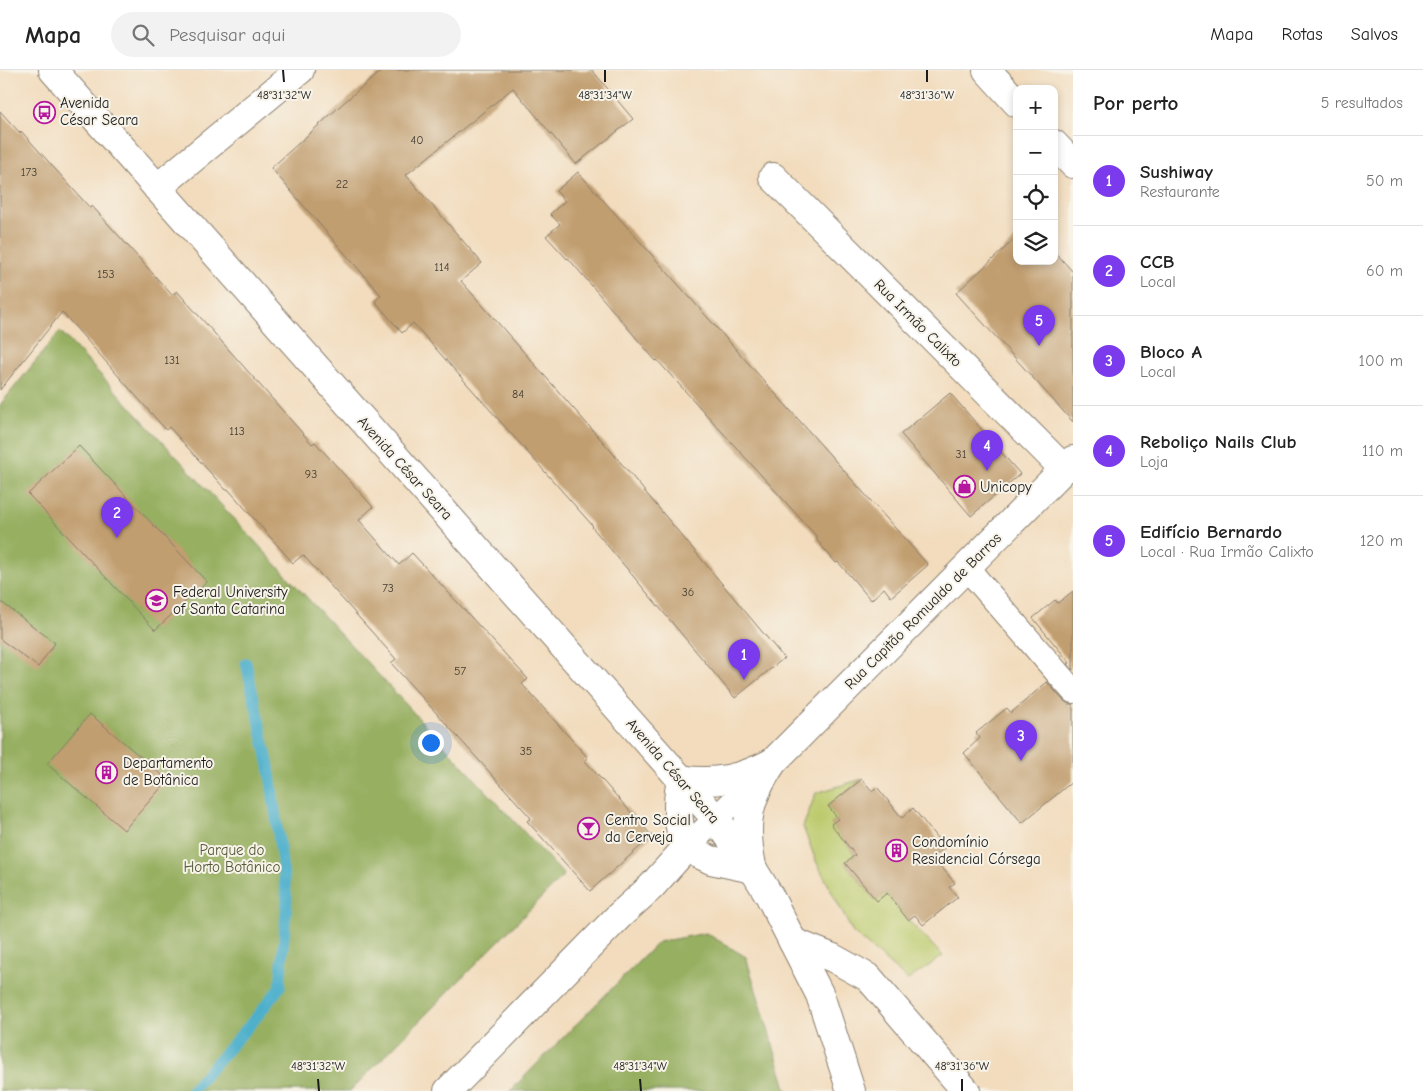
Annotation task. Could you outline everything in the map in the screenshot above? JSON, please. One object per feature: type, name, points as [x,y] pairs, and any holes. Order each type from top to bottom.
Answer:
[{"type":"main road","name":"Avenida César Seara","points":[[53,70],[716,819],[753,869]]},
{"type":"main road","points":[[157,188],[300,70]]},
{"type":"main road","points":[[987,70],[1013,99]]},
{"type":"main road","points":[[1058,148],[1073,164]]},
{"type":"main road","name":"Rua Irmão Calixto","points":[[772,177],[1069,464]]},
{"type":"main road","name":"Rua Capitão Romualdo de Barros","points":[[753,869],[747,844],[748,822],[753,800],[761,780],[773,762],[1069,464]]},
{"type":"main road","name":"Rua Capitão Romualdo de Barros","points":[[681,780],[695,782],[722,781],[749,774],[773,762]]},
{"type":"main road","points":[[681,780],[677,808],[678,822],[686,848],[711,860],[753,869],[769,895],[820,995],[850,1091]]},
{"type":"main road","points":[[448,1091],[619,916],[651,886],[686,848]]},
{"type":"main road","points":[[793,942],[833,958],[869,978],[966,1091]]},
{"type":"lane","points":[[966,567],[1073,691]]},
{"type":"lane","points":[[686,848],[773,762]]},
{"type":"green space","name":"Parque do Horto Botânico","points":[[60,331],[564,875],[350,1091],[0,1091],[0,405]]},
{"type":"green space","points":[[862,779],[828,806],[838,819],[831,824],[855,855],[845,863],[876,901],[887,893],[908,920],[943,956],[908,980],[853,933],[816,861],[803,827],[816,793]]},
{"type":"green space","points":[[706,933],[746,957],[787,1091],[510,1091],[658,942]]},
{"type":"building","points":[[383,70],[592,70],[633,119],[576,164],[513,88],[406,175],[482,263],[461,281],[611,451],[784,658],[735,698],[593,526],[413,323],[402,333],[375,301],[381,295],[271,168]]},
{"type":"building","points":[[0,111],[20,133],[21,131],[90,208],[92,206],[172,295],[177,291],[312,444],[315,442],[373,507],[359,520],[399,565],[412,553],[528,679],[522,684],[588,758],[585,761],[652,836],[590,891],[527,821],[531,818],[391,663],[396,659],[303,555],[293,563],[228,489],[226,490],[169,427],[166,430],[62,312],[0,390]]},
{"type":"building","points":[[578,172],[928,565],[891,597],[884,588],[871,600],[838,562],[836,563],[816,539],[818,538],[656,361],[568,258],[546,236],[560,224],[550,214],[565,201],[556,191]]},
{"type":"building","points":[[1013,241],[1013,265],[1058,265],[1058,255],[1073,272],[1073,422],[956,293]]},
{"type":"building","points":[[950,393],[1020,474],[971,516],[901,434]]},
{"type":"building","points":[[79,446],[207,582],[155,630],[28,494]]},
{"type":"building","points":[[1073,591],[1073,670],[1068,664],[1070,663],[1033,618],[1055,600],[1058,603]]},
{"type":"building","points":[[0,601],[55,643],[38,667],[0,639]]},
{"type":"building","points":[[1047,682],[1063,700],[1068,704],[1073,704],[1073,781],[1022,823],[964,753],[980,738],[976,733],[1007,708],[1011,713]]},
{"type":"building","name":"Departamento de Botânica","points":[[90,714],[168,780],[124,830],[47,764]]},
{"type":"building","name":"Condomínio Residencial Córsega","points":[[862,779],[872,791],[877,787],[902,818],[913,808],[945,848],[933,857],[955,883],[949,887],[958,897],[923,925],[915,915],[908,920],[887,893],[877,901],[845,863],[855,855],[831,824],[838,819],[828,806]]},
{"type":"waterway","points":[[191,1091],[255,1019],[280,987],[287,900],[269,766],[246,663]]},
{"type":"place","name":"Avenida César Seara","points":[[44,112]]},
{"type":"place","name":"Edifício Bernardo","points":[[1039,346]]},
{"type":"place","name":"Reboliço Nails Club","points":[[987,471]]},
{"type":"place","name":"Unicopy","points":[[964,487]]},
{"type":"place","name":"CCB","points":[[117,538]]},
{"type":"place","name":"Federal University of Santa Catarina","points":[[157,601]]},
{"type":"place","name":"Sushiway","points":[[744,680]]},
{"type":"place","name":"Bloco A","points":[[1021,761]]},
{"type":"place","name":"Departamento de Botânica","points":[[107,772]]},
{"type":"place","name":"Centro Social da Cerveja","points":[[589,829]]},
{"type":"place","name":"Condomínio Residencial Córsega","points":[[896,851]]}]
